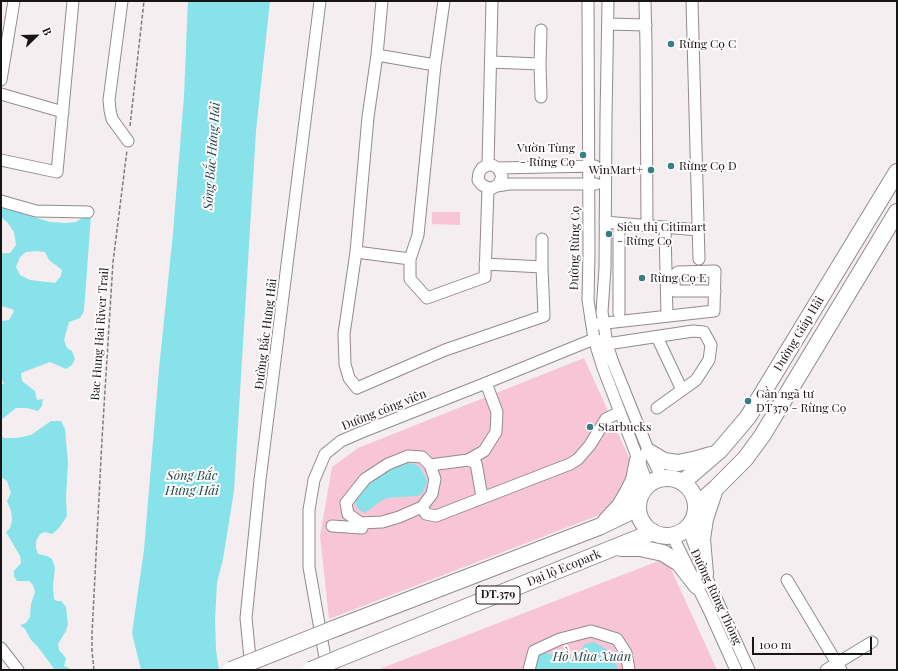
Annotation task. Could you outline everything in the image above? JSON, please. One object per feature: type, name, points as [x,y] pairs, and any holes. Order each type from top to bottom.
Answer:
[{"type":"highway","name":"Đường Giáp Hải","points":[[683,482],[715,454],[748,418],[897,172]]},
{"type":"highway","name":"Đường Giáp Hải","points":[[697,505],[745,459],[762,436],[897,212]]},
{"type":"highway","points":[[601,526],[620,506],[634,480],[643,456],[678,463],[696,460],[715,454]]},
{"type":"highway","points":[[668,477],[675,478],[683,482],[690,488],[695,496],[697,505],[696,514],[692,523],[685,531],[665,536],[653,532],[647,528],[641,520],[638,508],[639,499],[643,490],[655,481],[668,477]]},
{"type":"highway","points":[[701,580],[702,539],[705,519],[716,488]]},
{"type":"highway","name":"Đại lộ Ecopark","points":[[231,670],[601,526],[638,508]]},
{"type":"highway","name":"Đại lộ Ecopark","points":[[311,670],[653,532]]},
{"type":"highway","points":[[615,548],[640,548],[663,553],[701,580]]},
{"type":"street","points":[[1,80],[6,22],[14,1]]},
{"type":"street","points":[[1,160],[57,172],[73,1]]},
{"type":"street","points":[[122,1],[109,100],[112,119],[128,141]]},
{"type":"street","name":"Đường Bắc Hưng Hải","points":[[252,670],[246,618],[258,503],[320,1]]},
{"type":"street","points":[[382,1],[377,55],[368,117],[356,252],[344,334],[345,364],[349,378],[357,388],[445,350],[544,316],[542,239]]},
{"type":"street","points":[[444,1],[435,65],[418,235],[410,259],[410,279],[427,298],[485,278],[492,187],[501,179],[501,173],[493,167]]},
{"type":"street","points":[[492,1],[491,62],[493,167]]},
{"type":"street","name":"Đường Rừng Cọ","points":[[588,1],[588,300],[594,339],[603,368],[620,412],[655,481]]},
{"type":"street","name":"Đường Rừng Cọ","points":[[608,1],[605,268],[602,312],[607,344],[612,360],[643,456],[655,481]]},
{"type":"street","points":[[645,1],[647,225]]},
{"type":"street","points":[[692,1],[699,259]]},
{"type":"street","points":[[608,24],[646,25]]},
{"type":"street","points":[[541,30],[541,97]]},
{"type":"street","points":[[377,55],[435,65]]},
{"type":"street","points":[[491,62],[540,64]]},
{"type":"street","points":[[1,94],[63,112]]},
{"type":"street","points":[[605,167],[493,167],[482,168],[478,176],[482,186],[492,187],[509,184],[605,184]]},
{"type":"street","points":[[1,201],[36,211],[88,212]]},
{"type":"street","points":[[605,222],[698,230]]},
{"type":"street","points":[[619,224],[619,313]]},
{"type":"street","points":[[665,227],[667,316]]},
{"type":"street","points":[[356,252],[410,259]]},
{"type":"street","points":[[485,264],[542,267]]},
{"type":"street","points":[[592,325],[714,311],[715,291]]},
{"type":"street","points":[[594,339],[607,344],[693,331],[704,332],[711,345],[709,360],[696,380],[657,408]]},
{"type":"street","points":[[657,337],[682,390]]},
{"type":"street","name":"Đường công viên","points":[[327,670],[309,568],[309,510],[314,480],[325,454],[341,442],[362,432],[594,339]]},
{"type":"street","points":[[430,465],[468,460],[484,451],[496,432],[497,412],[486,383]]},
{"type":"street","points":[[422,507],[426,514],[436,516],[570,464],[578,459],[590,446],[606,419],[620,412]]},
{"type":"street","points":[[408,456],[422,457],[430,465],[435,479],[434,487],[432,494],[422,507],[399,517],[382,522],[361,523],[348,514],[346,503],[365,479],[388,464],[408,456]]},
{"type":"street","points":[[468,460],[476,463],[482,498]]},
{"type":"street","points":[[332,526],[362,528],[361,523]]},
{"type":"street","name":"Đường Rừng Thông","points":[[688,528],[701,580],[736,670]]},
{"type":"street","name":"Đường Rừng Thông","points":[[672,535],[701,580],[749,670]]},
{"type":"street","points":[[787,580],[839,667]]},
{"type":"street","points":[[529,670],[534,651],[560,639],[591,631],[617,640],[626,653],[629,670]]},
{"type":"street","points":[[826,670],[839,667],[872,642]]},
{"type":"street","points":[[2,651],[18,670]]},
{"type":"path","name":"Bac Hung Hai River Trail","points":[[94,670],[92,634],[112,270],[144,1]]},
{"type":"shaded area","points":[[432,212],[460,212],[460,225],[432,224]]},
{"type":"shaded area","points":[[584,358],[632,464],[628,484],[607,512],[329,619],[320,536],[332,467],[358,448]]},
{"type":"shaded area","points":[[666,558],[717,670],[377,670]]},
{"type":"water","name":"Sông Bắc Hưng Hải","points":[[188,1],[270,1],[256,131],[234,491],[223,559],[217,583],[215,620],[216,650],[219,670],[141,670],[132,633],[144,550],[159,369],[173,233],[184,96]]},
{"type":"water","points":[[1,207],[50,222],[76,222],[87,215],[91,216],[84,311],[80,318],[69,322],[64,340],[67,348],[72,351],[75,359],[72,365],[66,369],[50,362],[21,373],[22,381],[35,391],[37,400],[43,399],[42,406],[38,411],[27,408],[16,408],[1,420],[1,385],[4,383],[1,378],[1,321],[9,320],[14,311],[1,306],[1,253],[10,253],[16,245],[14,232],[7,222],[1,217]],"holes":[[[26,252],[45,252],[49,260],[62,270],[61,276],[55,283],[30,280],[20,275],[16,267],[20,257]]]},
{"type":"water","points":[[51,421],[61,421],[65,429],[68,463],[66,497],[67,516],[59,528],[52,534],[45,532],[40,534],[36,541],[36,548],[38,554],[52,559],[55,568],[53,586],[54,599],[61,601],[66,607],[68,624],[66,631],[58,644],[59,650],[66,658],[64,666],[70,670],[55,670],[31,640],[25,629],[20,625],[26,623],[30,617],[31,604],[35,592],[33,585],[29,581],[17,581],[14,576],[14,571],[21,563],[20,556],[6,532],[10,528],[12,520],[11,511],[7,501],[11,493],[7,481],[1,477],[1,435],[4,438],[17,438],[31,435]]},
{"type":"water","points":[[407,462],[419,466],[427,480],[422,494],[417,496],[387,498],[365,513],[359,510],[355,501],[358,493],[372,479],[395,465]]},
{"type":"water","name":"Hồ Mùa Xuân","points":[[594,642],[609,651],[618,670],[534,670],[539,656],[545,653],[571,657],[580,651],[585,644]]},
{"type":"place","name":"Rừng Cọ C","points":[[671,44]]},
{"type":"place","name":"Vườn Tùng - Rừng Cọ","points":[[583,155]]},
{"type":"place","name":"Rừng Cọ D","points":[[671,166]]},
{"type":"place","name":"WinMart+","points":[[651,170]]},
{"type":"place","name":"Siêu thị Citimart - Rừng Cọ","points":[[609,234]]},
{"type":"place","name":"Rừng Cọ E","points":[[642,278]]},
{"type":"place","name":"Gần ngã tư DT379 - Rừng Cọ","points":[[748,401]]},
{"type":"place","name":"Starbucks","points":[[590,427]]}]
